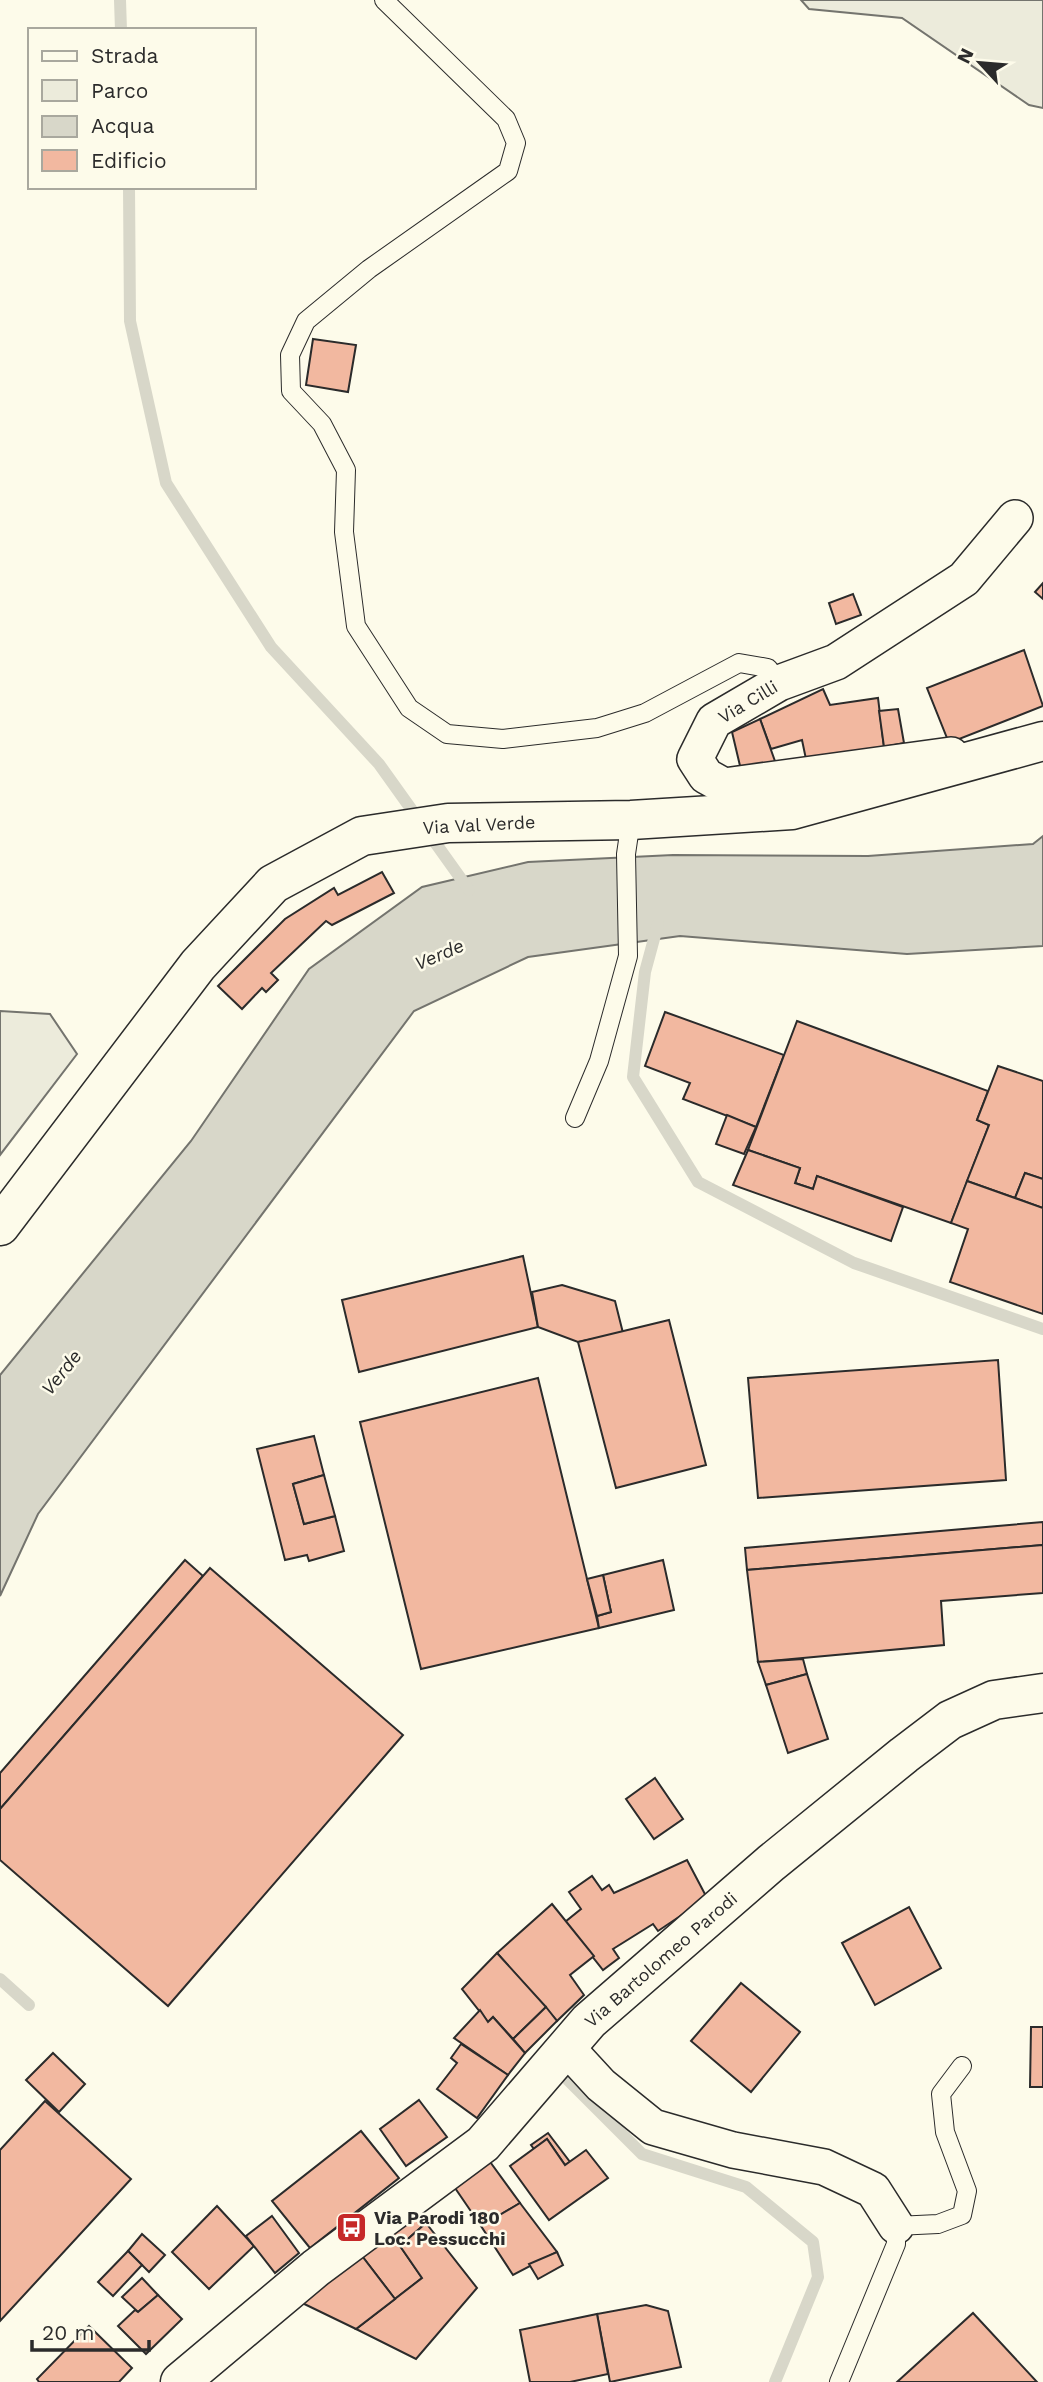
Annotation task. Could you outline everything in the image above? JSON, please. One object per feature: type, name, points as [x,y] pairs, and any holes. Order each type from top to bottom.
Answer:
[{"type":"main road","name":"Via Val Verde","points":[[0,1226],[198,965],[273,884],[362,836],[449,823],[629,837],[792,810],[1028,745]]},
{"type":"main road","name":"Via Bartolomeo Parodi","points":[[180,2382],[316,2268],[483,2144],[589,2021],[772,1863],[950,1720],[994,1700],[1043,1693]]},
{"type":"street","name":"Via Cilli","points":[[1016,518],[964,579],[836,662],[779,683],[714,721],[695,759],[706,776],[724,786],[908,759],[1028,745]]},
{"type":"street","points":[[566,2047],[601,2085],[653,2127],[733,2150],[824,2167],[873,2190],[896,2226]]},
{"type":"lane","points":[[384,0],[506,119],[516,143],[508,171],[369,269],[306,321],[290,355],[291,391],[322,424],[346,470],[344,532],[355,626],[410,708],[447,734],[503,738],[597,728],[645,713],[739,663],[768,668],[779,683]]},
{"type":"lane","points":[[575,1118],[599,1061],[628,956],[629,837]]},
{"type":"lane","points":[[839,2382],[897,2244],[896,2226],[938,2224],[962,2215],[967,2191],[945,2132],[941,2094],[962,2066]]},
{"type":"green space","points":[[801,0],[1043,0],[1043,108],[1029,105],[902,18],[809,9]]},
{"type":"green space","points":[[0,1011],[50,1014],[77,1054],[0,1155]]},
{"type":"water","name":"Verde","points":[[1043,836],[1043,946],[907,954],[680,936],[528,957],[414,1011],[38,1514],[0,1596],[0,1375],[191,1141],[309,969],[422,887],[528,862],[673,855],[868,856],[1033,844]]},
{"type":"building","points":[[313,339],[356,345],[348,392],[306,385]]},
{"type":"building","points":[[1043,583],[1043,599],[1035,592]]},
{"type":"building","points":[[853,594],[861,615],[836,624],[829,603]]},
{"type":"building","points":[[1024,650],[1043,706],[949,743],[927,688]]},
{"type":"building","points":[[823,689],[830,705],[878,698],[884,747],[807,764],[802,740],[771,749],[760,719]]},
{"type":"building","points":[[898,709],[904,743],[884,747],[879,711]]},
{"type":"building","points":[[760,719],[776,764],[741,770],[732,732]]},
{"type":"building","points":[[382,872],[394,893],[332,925],[326,921],[271,973],[278,980],[266,992],[262,988],[242,1009],[218,986],[285,919],[334,888],[338,895]]},
{"type":"building","points":[[665,1012],[784,1055],[756,1127],[683,1099],[690,1083],[645,1066]]},
{"type":"building","points":[[797,1021],[988,1091],[977,1120],[989,1125],[951,1223],[817,1176],[813,1189],[795,1183],[800,1168],[748,1150]]},
{"type":"building","points":[[998,1066],[1043,1081],[1043,1179],[1025,1173],[1015,1198],[967,1181],[989,1125],[977,1120]]},
{"type":"building","points":[[727,1115],[756,1127],[744,1154],[716,1144]]},
{"type":"building","points":[[748,1150],[800,1168],[795,1183],[813,1189],[817,1176],[903,1207],[891,1241],[733,1185]]},
{"type":"building","points":[[1025,1173],[1043,1179],[1043,1208],[1015,1198]]},
{"type":"building","points":[[967,1181],[1043,1208],[1043,1314],[950,1282],[968,1229],[951,1223]]},
{"type":"building","points":[[523,1256],[538,1327],[359,1372],[342,1300]]},
{"type":"building","points":[[562,1285],[615,1301],[623,1333],[578,1342],[538,1327],[532,1292]]},
{"type":"building","points":[[669,1320],[706,1465],[616,1488],[578,1342]]},
{"type":"building","points":[[998,1360],[1006,1480],[758,1498],[748,1378]]},
{"type":"building","points":[[538,1378],[599,1628],[421,1669],[360,1422]]},
{"type":"building","points":[[314,1436],[324,1475],[293,1484],[304,1524],[335,1516],[344,1551],[309,1561],[307,1555],[285,1560],[257,1449]]},
{"type":"building","points":[[324,1475],[335,1516],[304,1524],[293,1484]]},
{"type":"building","points":[[1043,1522],[1043,1545],[747,1570],[745,1548]]},
{"type":"building","points":[[1043,1545],[1043,1593],[941,1601],[944,1645],[758,1662],[747,1570]]},
{"type":"building","points":[[185,1560],[203,1576],[0,1809],[0,1773]]},
{"type":"building","points":[[663,1560],[674,1610],[599,1628],[597,1616],[611,1612],[603,1575]]},
{"type":"building","points":[[210,1568],[403,1735],[168,2006],[0,1860],[0,1809]]},
{"type":"building","points":[[603,1575],[611,1612],[597,1616],[587,1579]]},
{"type":"building","points":[[803,1659],[807,1674],[766,1685],[758,1662]]},
{"type":"building","points":[[807,1674],[828,1739],[788,1753],[766,1685]]},
{"type":"building","points":[[655,1778],[683,1819],[654,1839],[626,1799]]},
{"type":"building","points":[[687,1860],[707,1898],[658,1931],[653,1924],[613,1949],[619,1958],[603,1970],[565,1922],[581,1909],[569,1892],[592,1876],[602,1890],[609,1885],[614,1893]]},
{"type":"building","points":[[552,1904],[594,1956],[570,1975],[584,1995],[557,2021],[497,1953]]},
{"type":"building","points":[[909,1907],[941,1968],[875,2005],[842,1943]]},
{"type":"building","points":[[497,1953],[546,2007],[513,2039],[493,2017],[488,2022],[462,1989]]},
{"type":"building","points":[[741,1983],[800,2032],[751,2092],[691,2041]]},
{"type":"building","points":[[546,2007],[557,2021],[525,2053],[513,2039]]},
{"type":"building","points":[[480,2010],[488,2022],[493,2017],[525,2053],[508,2075],[454,2038]]},
{"type":"building","points":[[1031,2027],[1043,2027],[1043,2087],[1030,2087]]},
{"type":"building","points":[[461,2044],[508,2075],[477,2118],[437,2089],[457,2063],[451,2058]]},
{"type":"building","points":[[53,2053],[85,2084],[59,2112],[26,2080]]},
{"type":"building","points":[[419,2100],[447,2137],[406,2166],[380,2129]]},
{"type":"building","points":[[45,2101],[131,2179],[0,2321],[0,2150]]},
{"type":"building","points":[[361,2131],[399,2178],[310,2248],[272,2201]]},
{"type":"building","points":[[548,2133],[570,2162],[565,2165],[547,2139],[534,2149],[531,2145]]},
{"type":"building","points":[[547,2139],[565,2165],[586,2150],[608,2178],[549,2220],[510,2166]]},
{"type":"building","points":[[488,2159],[520,2203],[481,2226],[453,2185]]},
{"type":"building","points":[[520,2203],[557,2252],[513,2275],[481,2226]]},
{"type":"building","points":[[217,2206],[254,2246],[209,2289],[172,2252]]},
{"type":"building","points":[[416,2210],[426,2223],[400,2246],[422,2278],[395,2299],[359,2252]]},
{"type":"building","points":[[272,2216],[299,2253],[275,2273],[246,2236]]},
{"type":"building","points":[[426,2223],[477,2288],[416,2359],[356,2329],[422,2278],[400,2246]]},
{"type":"building","points":[[142,2234],[165,2255],[149,2272],[128,2251]]},
{"type":"building","points":[[128,2251],[142,2265],[113,2296],[98,2282]]},
{"type":"building","points":[[359,2252],[395,2299],[356,2329],[296,2300]]},
{"type":"building","points":[[557,2252],[563,2265],[538,2279],[529,2264]]},
{"type":"building","points":[[142,2278],[158,2295],[138,2312],[122,2297]]},
{"type":"building","points":[[158,2295],[182,2319],[146,2354],[118,2326],[135,2310],[138,2312]]},
{"type":"building","points":[[646,2305],[668,2311],[681,2367],[610,2382],[597,2314]]},
{"type":"building","points":[[973,2313],[1037,2382],[897,2382]]},
{"type":"building","points":[[597,2314],[608,2374],[570,2382],[530,2382],[520,2330]]},
{"type":"building","points":[[89,2326],[132,2368],[119,2382],[39,2382],[37,2379]]},
{"type":"waterway","points":[[120,0],[121,28]]},
{"type":"waterway","points":[[129,189],[130,321],[166,483],[271,647],[379,764],[469,890]]},
{"type":"waterway","points":[[658,924],[645,972],[633,1077],[698,1182],[854,1263],[1043,1329]]},
{"type":"waterway","points":[[0,1979],[29,2005]]},
{"type":"waterway","points":[[568,2080],[642,2154],[746,2187],[813,2242],[818,2277],[775,2382]]},
{"type":"place","name":"Via Parodi 180 Loc. Pessucchi","points":[[351,2228]]}]
